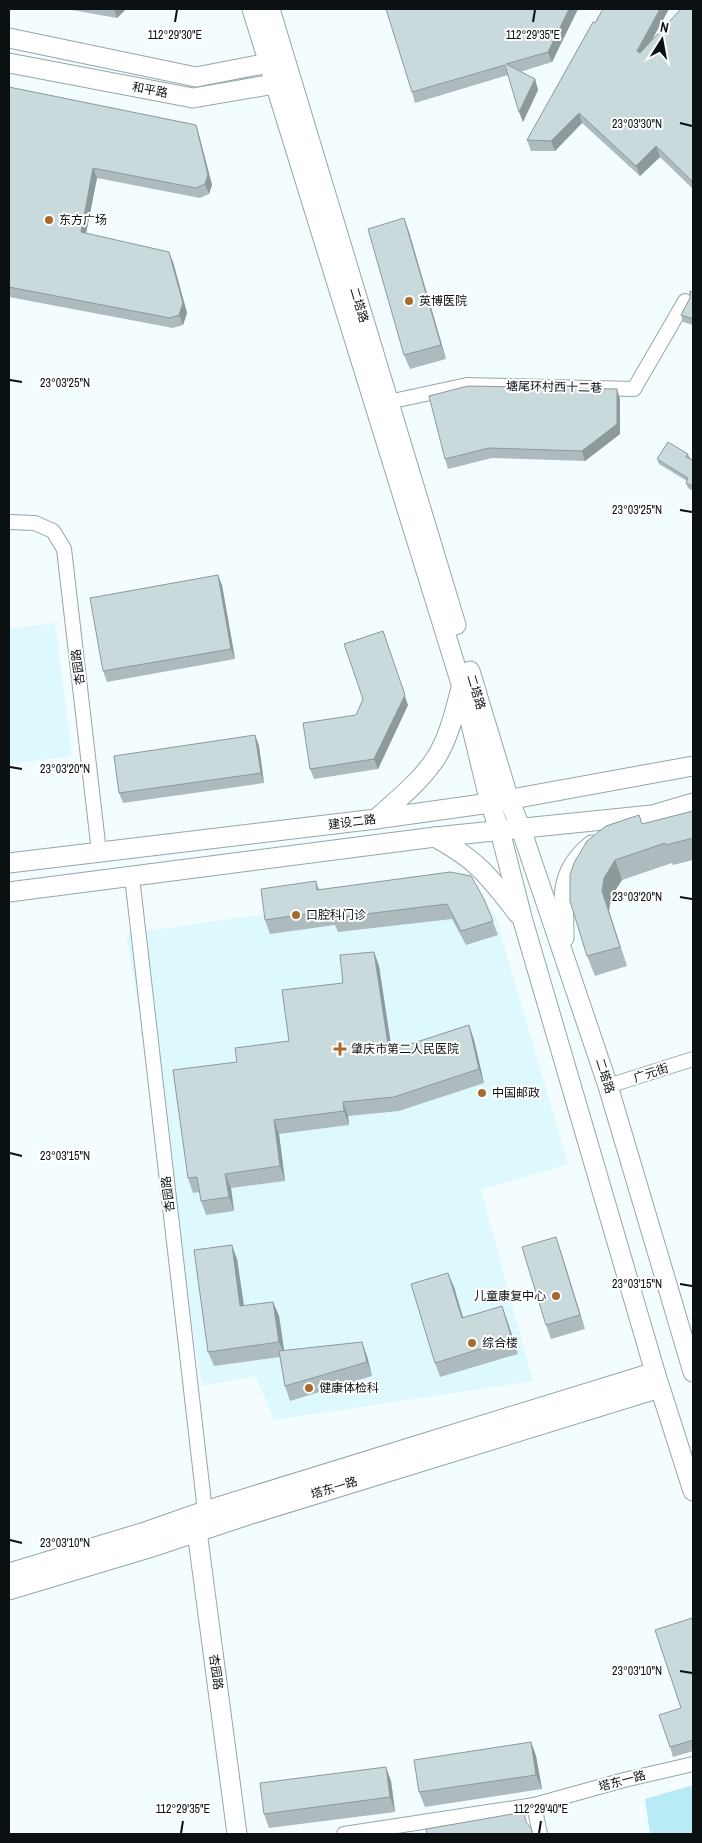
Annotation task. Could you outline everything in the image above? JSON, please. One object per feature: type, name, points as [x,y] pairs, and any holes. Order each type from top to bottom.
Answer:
[{"type":"main road","name":"二塔路","points":[[252,9],[277,62],[284,82],[499,802]]},
{"type":"main road","name":"二塔路","points":[[270,9],[277,62]]},
{"type":"main road","name":"和平路","points":[[9,38],[196,77],[277,62]]},
{"type":"main road","name":"和平路","points":[[9,63],[193,98],[284,82]]},
{"type":"main road","name":"二塔路","points":[[381,404],[462,687],[499,802],[521,829],[564,952],[608,1086],[693,1372]]},
{"type":"main road","points":[[376,819],[410,788],[436,758],[451,724],[462,687]]},
{"type":"main road","name":"建设二路","points":[[9,863],[376,819],[499,802],[693,766]]},
{"type":"main road","points":[[499,802],[500,831],[523,921],[658,1380],[693,1491]]},
{"type":"main road","name":"建设二路","points":[[9,892],[435,837],[652,815],[693,802]]},
{"type":"main road","points":[[564,952],[564,884],[573,864],[589,847],[604,837],[652,815]]},
{"type":"main road","points":[[435,837],[461,853],[494,882],[523,921]]},
{"type":"main road","name":"塔东一路","points":[[9,1590],[149,1548],[203,1523],[658,1380]]},
{"type":"main road","name":"塔东一路","points":[[9,1573],[145,1532],[203,1523]]},
{"type":"main road","name":"杏园路","points":[[203,1523],[238,1834]]},
{"type":"main road","name":"杏园路","points":[[203,1523],[249,1834]]},
{"type":"street","name":"塘尾环村西十二巷","points":[[381,404],[467,385],[634,389],[685,301]]},
{"type":"street","name":"杏园路","points":[[9,522],[36,523],[53,531],[64,549],[99,852]]},
{"type":"street","name":"杏园路","points":[[132,877],[203,1523]]},
{"type":"street","name":"广元街","points":[[608,1086],[693,1059]]},
{"type":"street","name":"塔东一路","points":[[344,1834],[534,1805],[624,1780],[693,1764]]},
{"type":"street","points":[[534,1805],[540,1834]]},
{"type":"shaded area","points":[[55,623],[72,756],[9,764],[9,629]]},
{"type":"shaded area","name":"肇庆市第二人民医院","points":[[473,884],[496,918],[568,1164],[481,1190],[533,1381],[274,1420],[255,1376],[202,1386],[126,934]]},
{"type":"shaded area","points":[[693,1785],[693,1834],[650,1834],[645,1799]]},
{"type":"building","points":[[386,9],[569,9],[548,52],[506,64],[535,79],[519,112],[505,65],[412,92]]},
{"type":"building","points":[[603,9],[660,9],[637,51],[640,53],[681,9],[693,9],[693,182],[656,146],[636,166],[579,113],[551,141],[527,140],[593,22],[595,23]]},
{"type":"building","name":"东方广场","points":[[9,87],[196,125],[208,175],[205,184],[196,188],[93,168],[81,232],[169,252],[183,303],[179,315],[170,318],[9,287]]},
{"type":"building","name":"英博医院","points":[[404,218],[441,345],[404,355],[368,229]]},
{"type":"building","points":[[690,291],[693,292],[693,319],[681,315],[690,298]]},
{"type":"building","points":[[468,386],[617,389],[617,424],[582,451],[489,448],[445,459],[429,396]]},
{"type":"building","points":[[668,442],[688,454],[686,457],[693,460],[693,486],[686,483],[688,478],[657,459]]},
{"type":"building","points":[[218,575],[231,649],[103,671],[90,598]]},
{"type":"building","points":[[383,631],[405,695],[374,759],[310,769],[303,723],[356,715],[363,699],[344,644]]},
{"type":"building","points":[[255,735],[261,773],[119,793],[114,756]]},
{"type":"building","points":[[693,811],[693,838],[666,845],[665,843],[615,860],[604,878],[602,891],[620,947],[587,956],[570,901],[570,875],[574,863],[587,841],[606,826],[639,815],[642,824]]},
{"type":"building","points":[[450,872],[471,876],[484,899],[493,921],[461,931],[447,904],[333,918],[332,910],[265,920],[261,889],[316,881],[317,890]]},
{"type":"building","points":[[374,952],[389,1051],[469,1025],[479,1069],[394,1097],[343,1102],[344,1111],[274,1120],[280,1166],[225,1174],[229,1197],[201,1201],[197,1177],[188,1178],[173,1070],[237,1062],[235,1048],[289,1041],[282,990],[343,983],[340,955]]},
{"type":"building","name":"儿童康复中心","points":[[556,1237],[580,1315],[546,1325],[522,1247]]},
{"type":"building","points":[[232,1245],[240,1306],[273,1302],[279,1342],[208,1352],[194,1250]]},
{"type":"building","name":"综合楼","points":[[448,1273],[462,1318],[502,1306],[512,1339],[435,1363],[411,1284]]},
{"type":"building","points":[[362,1342],[367,1362],[285,1386],[279,1351]]},
{"type":"building","points":[[692,1618],[693,1740],[670,1747],[659,1715],[681,1708],[655,1630]]},
{"type":"building","points":[[531,1742],[536,1775],[419,1792],[414,1760]]},
{"type":"building","points":[[386,1767],[390,1797],[264,1814],[260,1783]]},
{"type":"building","points":[[524,1812],[526,1822],[533,1834],[427,1834],[426,1829]]},
{"type":"place","name":"东方广场","points":[[49,220]]},
{"type":"place","name":"英博医院","points":[[409,301]]},
{"type":"place","name":"口腔科门诊","points":[[296,915]]},
{"type":"place","name":"肇庆市第二人民医院","points":[[340,1049]]},
{"type":"place","name":"中国邮政","points":[[482,1093]]},
{"type":"place","name":"儿童康复中心","points":[[556,1296]]},
{"type":"place","name":"综合楼","points":[[472,1343]]},
{"type":"place","name":"健康体检科","points":[[309,1388]]}]
